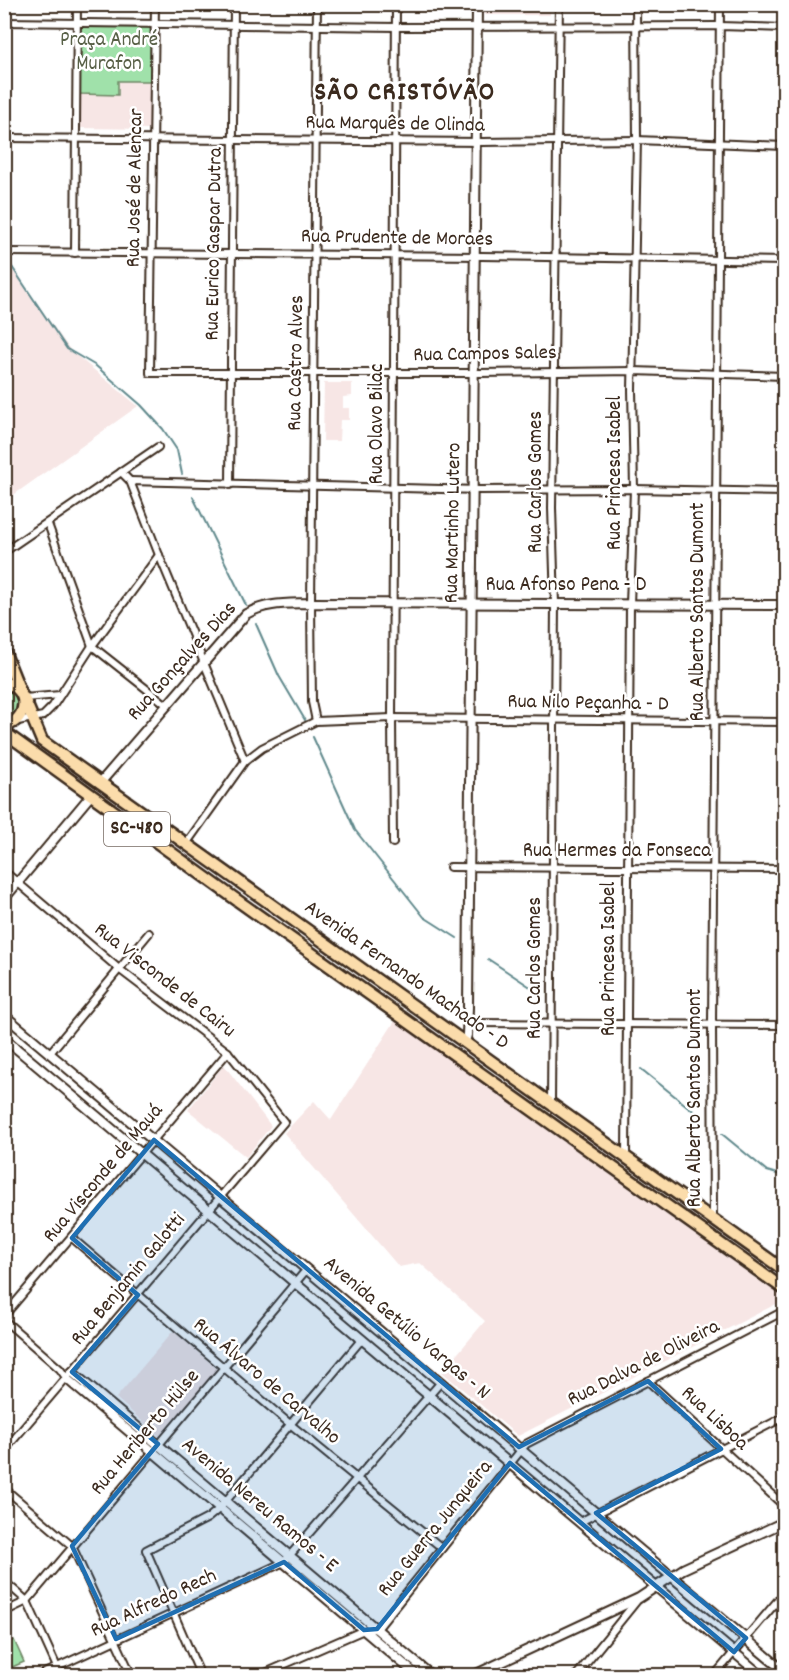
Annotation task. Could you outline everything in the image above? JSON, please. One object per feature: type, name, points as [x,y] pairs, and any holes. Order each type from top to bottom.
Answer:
[{"type":"main road","name":"Avenida Fernando Machado - D","points":[[5,652],[42,741],[784,1270]]},
{"type":"main road","points":[[4,683],[15,687],[22,694],[25,706],[17,721],[4,726]]},
{"type":"main road","name":"Avenida Fernando Machado - D","points":[[4,732],[784,1289]]},
{"type":"main road","points":[[177,857],[186,844]]},
{"type":"main road","points":[[365,991],[375,978]]},
{"type":"main road","points":[[457,1055],[465,1042]]},
{"type":"main road","points":[[560,1130],[568,1124],[594,1135]]},
{"type":"street","points":[[75,253],[77,4]]},
{"type":"street","name":"Rua José de Alencar","points":[[150,373],[155,4]]},
{"type":"street","name":"Rua Eurico Gaspar Dutra","points":[[230,484],[234,4]]},
{"type":"street","name":"Rua Castro Alves","points":[[316,721],[312,702],[311,603],[317,4]]},
{"type":"street","name":"Rua Olavo Bilac","points":[[393,843],[392,603],[396,4]]},
{"type":"street","name":"Rua Martinho Lutero","points":[[465,1042],[468,1023],[477,4]]},
{"type":"street","name":"Rua Carlos Gomes","points":[[551,1103],[555,604],[552,508],[559,4]]},
{"type":"street","name":"Rua Princesa Isabel","points":[[626,1157],[630,605],[634,489],[634,257],[638,140],[636,4]]},
{"type":"street","name":"Rua Alberto Santos Dumont","points":[[713,1219],[712,1024],[720,4]]},
{"type":"street","points":[[4,22],[396,27],[559,25],[784,28]]},
{"type":"street","name":"Rua Marquês de Olinda","points":[[4,138],[396,142],[638,140],[784,146]]},
{"type":"street","name":"Rua Prudente de Moraes","points":[[8,252],[634,257],[784,261]]},
{"type":"street","name":"Rua Campos Sales","points":[[150,373],[634,371],[784,375]]},
{"type":"street","points":[[4,552],[159,447]]},
{"type":"street","points":[[120,472],[130,481],[245,761]]},
{"type":"street","points":[[130,481],[472,490],[553,488],[784,492]]},
{"type":"street","points":[[48,524],[92,646],[168,705]]},
{"type":"street","points":[[17,721],[43,716],[53,706],[92,646],[159,555]]},
{"type":"street","name":"Rua Afonso Pena - D","points":[[311,603],[784,605]]},
{"type":"street","name":"Rua Gonçalves Dias","points":[[100,783],[246,614],[269,604],[311,603]]},
{"type":"street","points":[[22,694],[49,698],[61,695]]},
{"type":"street","name":"Rua Nilo Peçanha - D","points":[[316,721],[392,718],[784,722]]},
{"type":"street","points":[[186,844],[245,761],[262,748],[316,721]]},
{"type":"street","points":[[4,899],[91,795]]},
{"type":"street","name":"Rua Hermes da Fonseca","points":[[450,867],[784,869]]},
{"type":"street","name":"Rua Visconde de Cairu","points":[[4,871],[119,969],[228,1052],[284,1122],[278,1129]]},
{"type":"street","points":[[50,1053],[149,933]]},
{"type":"street","name":"Avenida Getúlio Vargas - N","points":[[4,1015],[784,1671]]},
{"type":"street","points":[[468,1023],[784,1025]]},
{"type":"street","name":"Avenida Getúlio Vargas - N","points":[[4,1038],[762,1676]]},
{"type":"street","name":"Rua Visconde de Mauá","points":[[4,1318],[228,1052]]},
{"type":"street","name":"Rua Benjamin Galotti","points":[[4,1451],[278,1129]]},
{"type":"street","name":"Rua Álvaro de Carvalho","points":[[72,1238],[290,1425],[442,1548]]},
{"type":"street","name":"Rua Heriberto Hülse","points":[[4,1612],[27,1601],[307,1269]]},
{"type":"street","name":"Rua Dalva de Oliveira","points":[[521,1449],[526,1444],[784,1311]]},
{"type":"street","name":"Avenida Nereu Ramos - E","points":[[4,1318],[60,1369],[287,1559],[377,1629],[418,1676]]},
{"type":"street","points":[[201,1676],[146,1551],[208,1518],[223,1505],[362,1338]]},
{"type":"street","name":"Rua Lisboa","points":[[648,1381],[784,1506]]},
{"type":"street","points":[[287,1559],[441,1382]]},
{"type":"street","points":[[580,1522],[784,1417]]},
{"type":"street","name":"Rua Guerra Junqueira","points":[[377,1629],[521,1449]]},
{"type":"street","points":[[4,1488],[72,1546],[132,1676]]},
{"type":"street","points":[[472,1676],[639,1598],[671,1576],[784,1522]]},
{"type":"street","name":"Avenida Nereu Ramos - E","points":[[287,1559],[364,1630],[432,1676]]},
{"type":"street","name":"Rua Alfredo Rech","points":[[38,1676],[287,1559]]},
{"type":"street","points":[[4,1581],[27,1601],[61,1676]]},
{"type":"street","points":[[714,1676],[784,1593]]},
{"type":"street","points":[[576,1676],[639,1598]]},
{"type":"street","points":[[258,1676],[364,1630],[377,1629]]},
{"type":"highlighted area","points":[[154,1140],[519,1447],[648,1381],[721,1449],[596,1513],[746,1638],[734,1652],[510,1463],[377,1629],[364,1630],[284,1562],[116,1639],[72,1546],[158,1444],[72,1372],[138,1295],[72,1238]]},
{"type":"shaded area","points":[[484,5],[550,5],[550,15],[484,15]]},
{"type":"shaded area","points":[[118,81],[150,81],[149,129],[79,128],[80,94],[117,95]]},
{"type":"shaded area","points":[[4,257],[71,351],[138,406],[5,501]]},
{"type":"shaded area","points":[[324,383],[352,383],[352,396],[343,397],[343,408],[349,408],[349,420],[340,420],[339,441],[323,441]]},
{"type":"shaded area","points":[[395,1021],[784,1300],[518,1436],[442,1372],[485,1321],[420,1263],[399,1267],[284,1133],[314,1101],[331,1120]]},
{"type":"shaded area","points":[[224,1065],[271,1126],[246,1157],[188,1110]]},
{"type":"shaded area","points":[[173,1331],[217,1369],[159,1436],[116,1398]]},
{"type":"green space","name":"Praça André Murafon","points":[[81,26],[151,26],[150,81],[118,81],[118,95],[80,94]]},
{"type":"green space","points":[[4,688],[16,694],[20,706],[14,717],[4,721]]},
{"type":"green space","points":[[14,1640],[24,1662],[5,1670],[5,1644]]},
{"type":"waterway","points":[[4,255],[67,349],[96,366],[141,405],[163,429],[177,450],[182,474]]},
{"type":"waterway","points":[[193,497],[246,605]]},
{"type":"waterway","points":[[256,624],[279,676],[305,720]]},
{"type":"waterway","points":[[313,737],[355,830],[424,917],[457,938]]},
{"type":"waterway","points":[[488,959],[538,992]]},
{"type":"waterway","points":[[641,1069],[702,1118]]},
{"type":"waterway","points":[[722,1134],[767,1171],[784,1176]]},
{"type":"district","name":"SÃO CRISTÓVÃO","points":[[405,93]]}]
